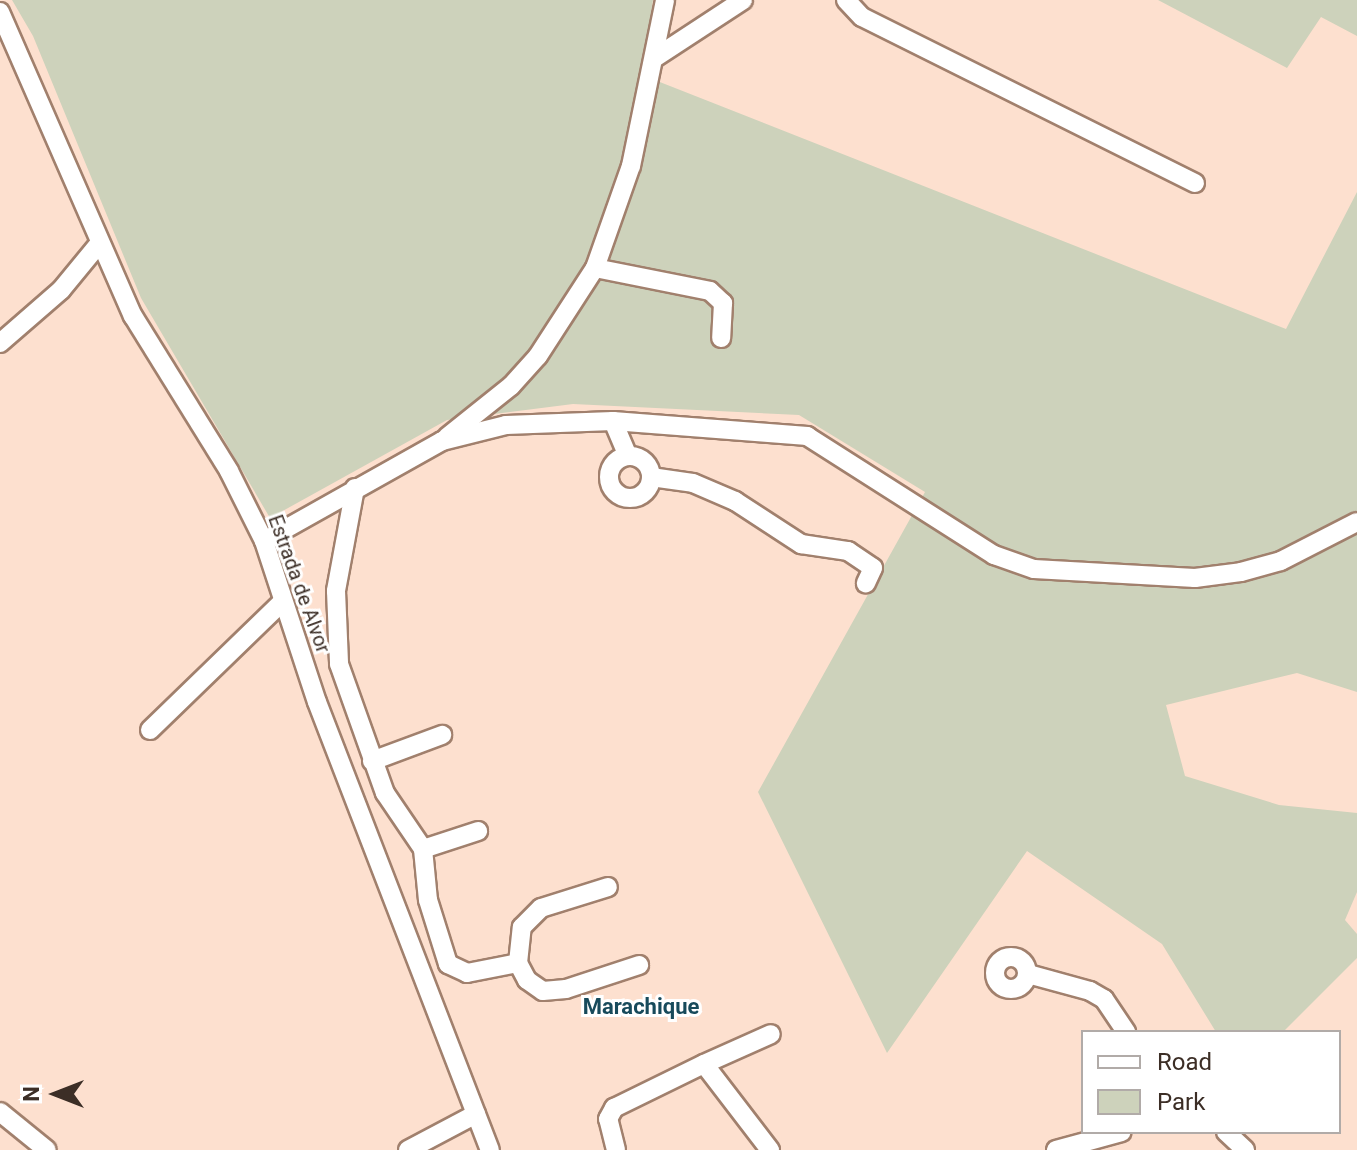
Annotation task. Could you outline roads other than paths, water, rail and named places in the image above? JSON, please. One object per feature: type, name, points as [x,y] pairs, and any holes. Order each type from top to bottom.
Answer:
[{"type":"street","points":[[264,541],[442,441],[511,386],[538,356],[595,268],[631,166],[656,57],[665,0]]},
{"type":"street","points":[[656,57],[743,0]]},
{"type":"street","points":[[846,0],[862,17],[1195,183]]},
{"type":"street","name":"Estrada de Alvor","points":[[0,12],[98,245],[133,316],[229,471],[264,541],[317,702],[490,1150]]},
{"type":"street","points":[[0,343],[61,290],[98,245]]},
{"type":"street","points":[[595,268],[710,291],[723,303],[721,338]]},
{"type":"street","points":[[442,441],[506,425],[613,421],[807,436],[994,555],[1034,569],[1195,578],[1241,572],[1281,561],[1357,522]]},
{"type":"street","points":[[613,421],[628,456],[644,461],[651,477]]},
{"type":"street","points":[[628,456],[611,468],[609,481],[616,493],[641,495],[651,477]]},
{"type":"street","points":[[651,477],[693,483],[735,501],[801,544],[848,551],[873,568],[866,583]]},
{"type":"street","points":[[355,488],[336,591],[339,664],[372,761],[385,793],[423,849],[428,900],[448,964],[467,973],[518,963]]},
{"type":"street","points":[[150,730],[283,601]]},
{"type":"street","points":[[372,761],[442,735]]},
{"type":"street","points":[[423,849],[478,831]]},
{"type":"street","points":[[608,887],[541,908],[522,927],[518,963],[527,980],[543,991],[566,989],[639,965]]},
{"type":"street","points":[[1028,974],[1090,991],[1104,999],[1125,1030]]},
{"type":"street","points":[[616,1150],[608,1119],[614,1108],[771,1034]]},
{"type":"street","points":[[704,1064],[770,1150]]},
{"type":"street","points":[[0,1112],[47,1150]]},
{"type":"street","points":[[408,1150],[476,1114]]},
{"type":"street","points":[[1056,1150],[1115,1134]]},
{"type":"street","points":[[1228,1134],[1245,1150]]},
{"type":"district","name":"Marachique","points":[[641,1007]]}]
